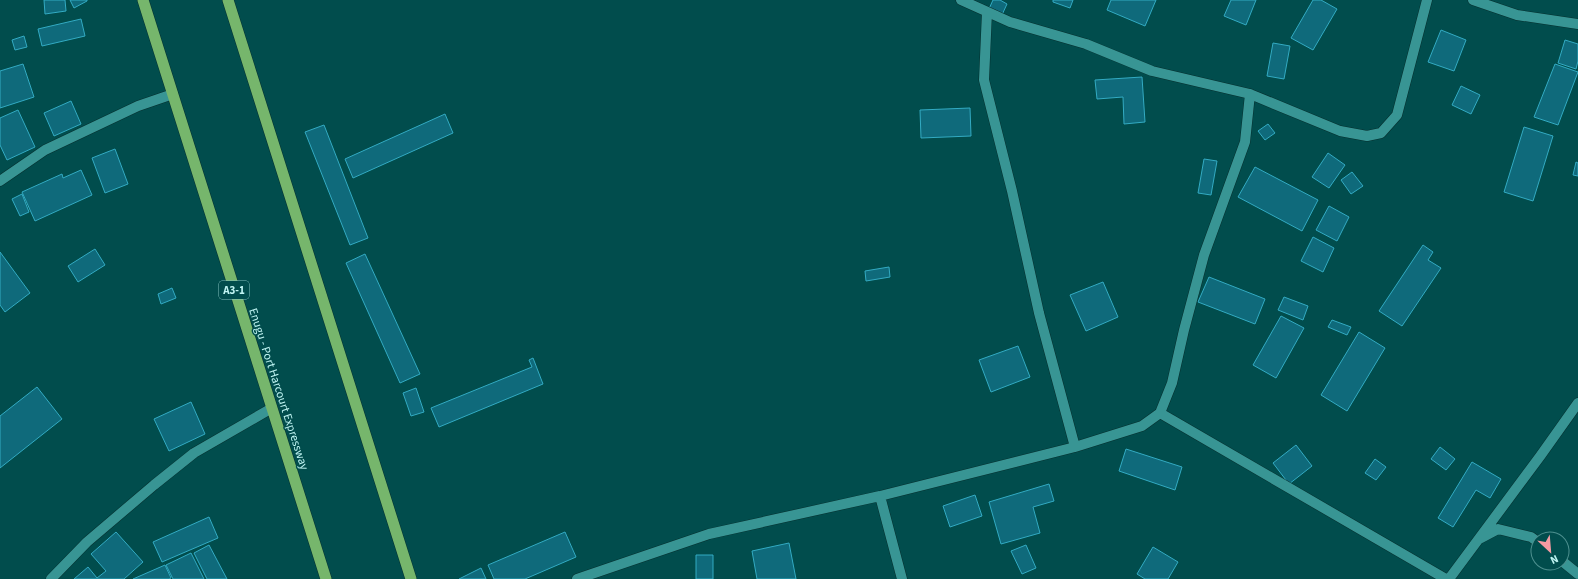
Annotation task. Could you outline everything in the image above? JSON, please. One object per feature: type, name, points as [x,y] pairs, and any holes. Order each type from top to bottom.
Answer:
[{"type":"highway","name":"Enugu - Port Harcourt Expressway","points":[[143,0],[326,579]]},
{"type":"highway","points":[[228,0],[412,579]]},
{"type":"street","points":[[961,0],[1010,22],[1086,44],[1152,71],[1250,94],[1340,131],[1367,136],[1381,133],[1397,115],[1427,0]]},
{"type":"street","points":[[1473,0],[1517,15],[1578,24]]},
{"type":"street","points":[[987,12],[984,80],[1012,191],[1039,313],[1075,447]]},
{"type":"street","points":[[0,181],[45,150],[138,106],[173,94]]},
{"type":"street","points":[[577,579],[709,534],[880,496],[1075,447],[1142,426],[1160,413],[1172,383],[1184,330],[1204,255],[1245,142],[1250,94]]},
{"type":"street","points":[[1160,413],[1447,579],[1541,455],[1578,403]]},
{"type":"street","points":[[51,579],[87,542],[194,453],[272,408]]},
{"type":"street","points":[[880,496],[902,579]]},
{"type":"street","points":[[1477,539],[1498,529],[1530,537]]},
{"type":"street","points":[[1570,568],[1578,574]]},
{"type":"building","points":[[44,0],[65,0],[66,11],[45,14]]},
{"type":"building","points":[[70,0],[87,0],[87,1],[74,8]]},
{"type":"building","points":[[993,0],[1000,0],[1007,4],[1001,17],[988,11]]},
{"type":"building","points":[[1053,0],[1073,0],[1070,8],[1053,2]]},
{"type":"building","points":[[1111,0],[1156,0],[1145,26],[1107,10]]},
{"type":"building","points":[[1231,0],[1256,0],[1246,25],[1224,16]]},
{"type":"building","points":[[1313,0],[1321,0],[1337,9],[1313,50],[1291,38]]},
{"type":"building","points":[[81,19],[85,36],[42,46],[38,29]]},
{"type":"building","points":[[1441,30],[1466,40],[1454,71],[1428,62]]},
{"type":"building","points":[[24,36],[27,47],[15,50],[12,40]]},
{"type":"building","points":[[1565,40],[1578,44],[1578,61],[1576,69],[1558,63]]},
{"type":"building","points":[[1273,43],[1290,46],[1284,79],[1267,76]]},
{"type":"building","points":[[23,64],[34,97],[0,108],[0,71]]},
{"type":"building","points":[[1555,64],[1578,72],[1558,125],[1534,117]]},
{"type":"building","points":[[1142,77],[1145,122],[1124,124],[1123,97],[1097,99],[1095,80]]},
{"type":"building","points":[[1461,86],[1480,95],[1471,114],[1452,105]]},
{"type":"building","points":[[71,101],[81,124],[54,136],[44,113]]},
{"type":"building","points":[[970,108],[971,136],[921,138],[920,110]]},
{"type":"building","points":[[18,110],[35,147],[7,160],[0,145],[0,118]]},
{"type":"building","points":[[445,114],[453,133],[353,178],[345,159]]},
{"type":"building","points":[[1268,124],[1275,133],[1265,140],[1258,131]]},
{"type":"building","points":[[324,125],[368,238],[350,245],[305,132]]},
{"type":"building","points":[[1524,127],[1553,136],[1533,201],[1504,192]]},
{"type":"building","points":[[115,149],[128,184],[105,193],[92,158]]},
{"type":"building","points":[[1328,153],[1345,165],[1329,188],[1312,177]]},
{"type":"building","points":[[1204,159],[1217,161],[1211,195],[1198,193]]},
{"type":"building","points":[[1576,162],[1578,163],[1578,176],[1573,175]]},
{"type":"building","points":[[1255,167],[1318,200],[1302,231],[1238,197]]},
{"type":"building","points":[[81,170],[92,195],[35,221],[22,192],[62,174],[63,178]]},
{"type":"building","points":[[1352,172],[1363,186],[1351,194],[1341,180]]},
{"type":"building","points":[[22,194],[29,212],[20,216],[12,199]]},
{"type":"building","points":[[1329,206],[1349,217],[1337,241],[1316,230]]},
{"type":"building","points":[[1313,237],[1334,248],[1323,272],[1301,261]]},
{"type":"building","points":[[1423,245],[1433,252],[1428,260],[1441,268],[1402,326],[1379,311]]},
{"type":"building","points":[[95,249],[105,265],[78,282],[68,266]]},
{"type":"building","points":[[0,252],[30,293],[5,312],[0,305]]},
{"type":"building","points":[[365,254],[420,374],[400,383],[346,263]]},
{"type":"building","points":[[889,267],[890,277],[866,281],[865,271]]},
{"type":"building","points":[[1209,277],[1265,299],[1255,324],[1198,302]]},
{"type":"building","points":[[1103,282],[1118,317],[1086,331],[1070,295]]},
{"type":"building","points":[[172,288],[176,298],[161,304],[158,294]]},
{"type":"building","points":[[1284,297],[1308,306],[1303,320],[1278,310]]},
{"type":"building","points":[[1281,316],[1304,328],[1276,378],[1253,365]]},
{"type":"building","points":[[1332,320],[1351,327],[1347,335],[1328,327]]},
{"type":"building","points":[[1359,332],[1385,348],[1347,411],[1321,395]]},
{"type":"building","points":[[1018,346],[1030,377],[991,392],[979,360]]},
{"type":"building","points":[[533,358],[543,384],[439,427],[431,408],[532,367],[529,360]]},
{"type":"building","points":[[37,387],[62,419],[0,468],[0,416]]},
{"type":"building","points":[[416,388],[424,412],[411,416],[403,393]]},
{"type":"building","points":[[191,402],[205,434],[169,451],[154,419]]},
{"type":"building","points":[[1296,445],[1312,466],[1289,484],[1273,463]]},
{"type":"building","points":[[1440,447],[1455,459],[1446,470],[1431,459]]},
{"type":"building","points":[[1126,449],[1182,467],[1175,490],[1119,471]]},
{"type":"building","points":[[1375,459],[1386,467],[1376,480],[1365,473]]},
{"type":"building","points":[[1472,462],[1501,479],[1490,498],[1476,490],[1453,527],[1438,518]]},
{"type":"building","points":[[1049,484],[1054,501],[1033,507],[1040,533],[1001,544],[989,502]]},
{"type":"building","points":[[975,495],[982,516],[950,527],[943,506]]},
{"type":"building","points":[[209,517],[218,538],[162,562],[153,542]]},
{"type":"building","points":[[116,532],[143,562],[124,579],[74,579],[88,567],[97,578],[106,571],[91,554]]},
{"type":"building","points":[[565,532],[576,557],[525,579],[494,579],[488,565]]},
{"type":"building","points":[[789,543],[796,579],[757,579],[752,551]]},
{"type":"building","points":[[209,545],[227,579],[207,579],[194,553]]},
{"type":"building","points":[[1026,545],[1036,568],[1022,574],[1011,551]]},
{"type":"building","points":[[1153,547],[1178,562],[1168,579],[1145,579],[1137,574]]},
{"type":"building","points":[[191,553],[204,579],[173,579],[166,565]]},
{"type":"building","points":[[696,555],[713,555],[713,579],[696,579]]},
{"type":"building","points":[[165,565],[171,578],[169,579],[133,579]]},
{"type":"building","points":[[481,568],[486,579],[459,579]]}]
